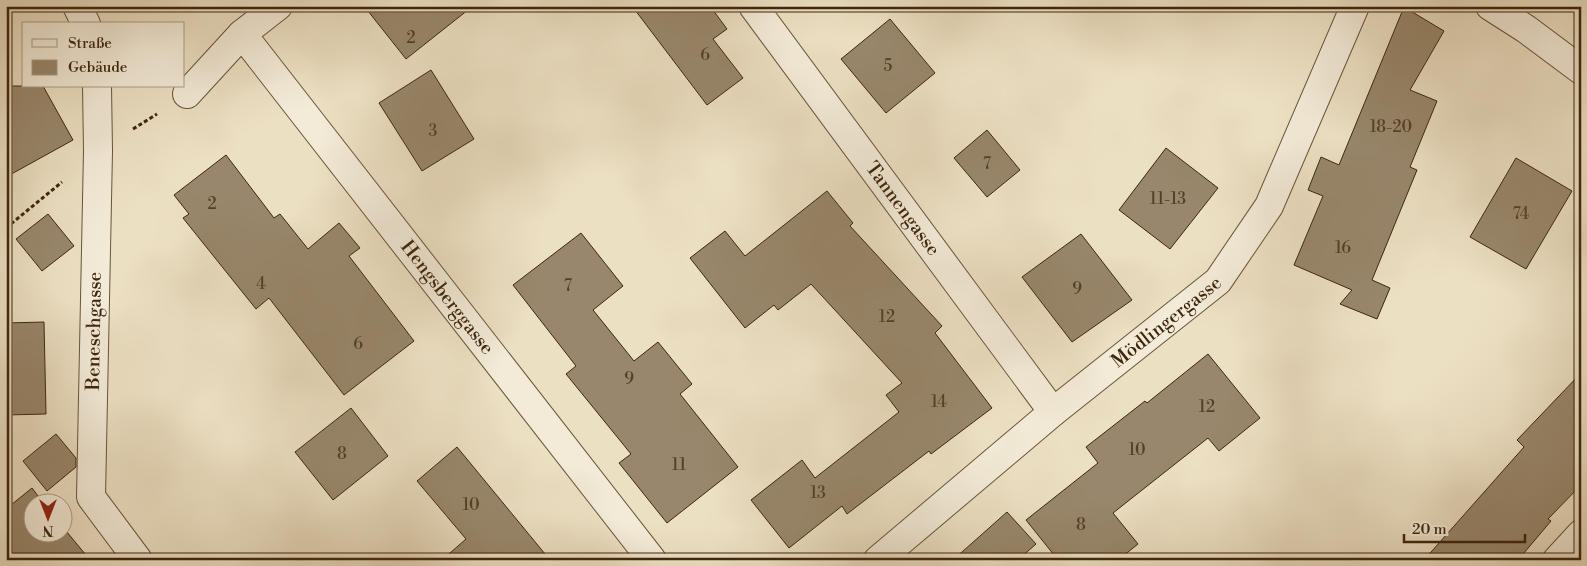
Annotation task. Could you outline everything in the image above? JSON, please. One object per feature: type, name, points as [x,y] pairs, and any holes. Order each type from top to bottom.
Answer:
[{"type":"street","points":[[77,6],[85,22]]},
{"type":"street","points":[[187,94],[242,34],[278,6]]},
{"type":"street","name":"Tannengasse","points":[[752,6],[1054,412]]},
{"type":"street","name":"Mödlingergasse","points":[[878,560],[1054,412],[1218,281],[1270,206],[1355,6]]},
{"type":"street","points":[[1490,6],[1581,70]]},
{"type":"street","name":"Hengsberggasse","points":[[242,34],[652,560]]},
{"type":"street","name":"Beneschgasse","points":[[98,88],[91,498],[138,560]]},
{"type":"street","points":[[1557,560],[1581,534]]},
{"type":"path","points":[[6,228],[98,151],[187,94]]},
{"type":"building","points":[[364,6],[473,6],[406,59]]},
{"type":"building","points":[[632,6],[710,6],[727,29],[713,39],[743,78],[707,105]]},
{"type":"building","points":[[1404,7],[1444,31],[1410,90],[1437,101],[1410,167],[1417,170],[1372,280],[1390,288],[1377,319],[1340,304],[1352,290],[1294,265],[1323,196],[1308,190],[1321,157],[1339,165]]},
{"type":"building","points":[[890,19],[935,73],[886,113],[841,59]]},
{"type":"building","points":[[431,70],[474,139],[422,171],[379,103]]},
{"type":"building","points":[[6,86],[44,88],[73,140],[6,177]]},
{"type":"building","points":[[987,130],[1020,170],[987,197],[954,158]]},
{"type":"building","points":[[1166,148],[1218,188],[1170,249],[1119,210]]},
{"type":"building","points":[[226,155],[274,218],[280,214],[308,249],[339,223],[360,248],[349,256],[414,341],[344,395],[269,298],[256,309],[183,218],[189,214],[174,195]]},
{"type":"building","points":[[1516,158],[1572,191],[1526,269],[1470,237]]},
{"type":"building","points":[[827,191],[853,223],[850,226],[942,326],[935,333],[992,408],[931,454],[929,451],[847,514],[842,506],[789,548],[751,500],[802,460],[815,478],[899,412],[886,395],[902,383],[811,284],[778,310],[774,305],[745,328],[690,258],[725,231],[745,256]]},
{"type":"building","points":[[48,214],[74,246],[42,271],[16,239]]},
{"type":"building","points":[[581,233],[623,286],[593,310],[634,361],[658,342],[692,384],[680,394],[738,467],[667,523],[619,463],[631,454],[566,374],[576,366],[513,285]]},
{"type":"building","points":[[1081,234],[1132,300],[1072,342],[1022,277]]},
{"type":"building","points":[[44,322],[46,414],[6,415],[6,323]]},
{"type":"building","points":[[1208,354],[1260,418],[1219,451],[1208,438],[1113,513],[1138,544],[1118,560],[1058,560],[1026,520],[1098,463],[1086,447],[1145,401],[1147,403]]},
{"type":"building","points":[[1581,373],[1581,485],[1548,519],[1551,521],[1518,560],[1424,560],[1524,447],[1517,440]]},
{"type":"building","points":[[351,408],[388,456],[333,500],[295,452]]},
{"type":"building","points":[[56,434],[76,458],[76,467],[47,491],[23,461]]},
{"type":"building","points":[[457,447],[550,560],[442,560],[466,539],[417,481]]},
{"type":"building","points":[[32,488],[36,494],[25,494]]},
{"type":"building","points":[[22,496],[22,544],[72,544],[72,538],[90,560],[6,560],[6,509]]},
{"type":"building","points":[[1007,512],[1036,544],[1018,560],[953,560]]}]
